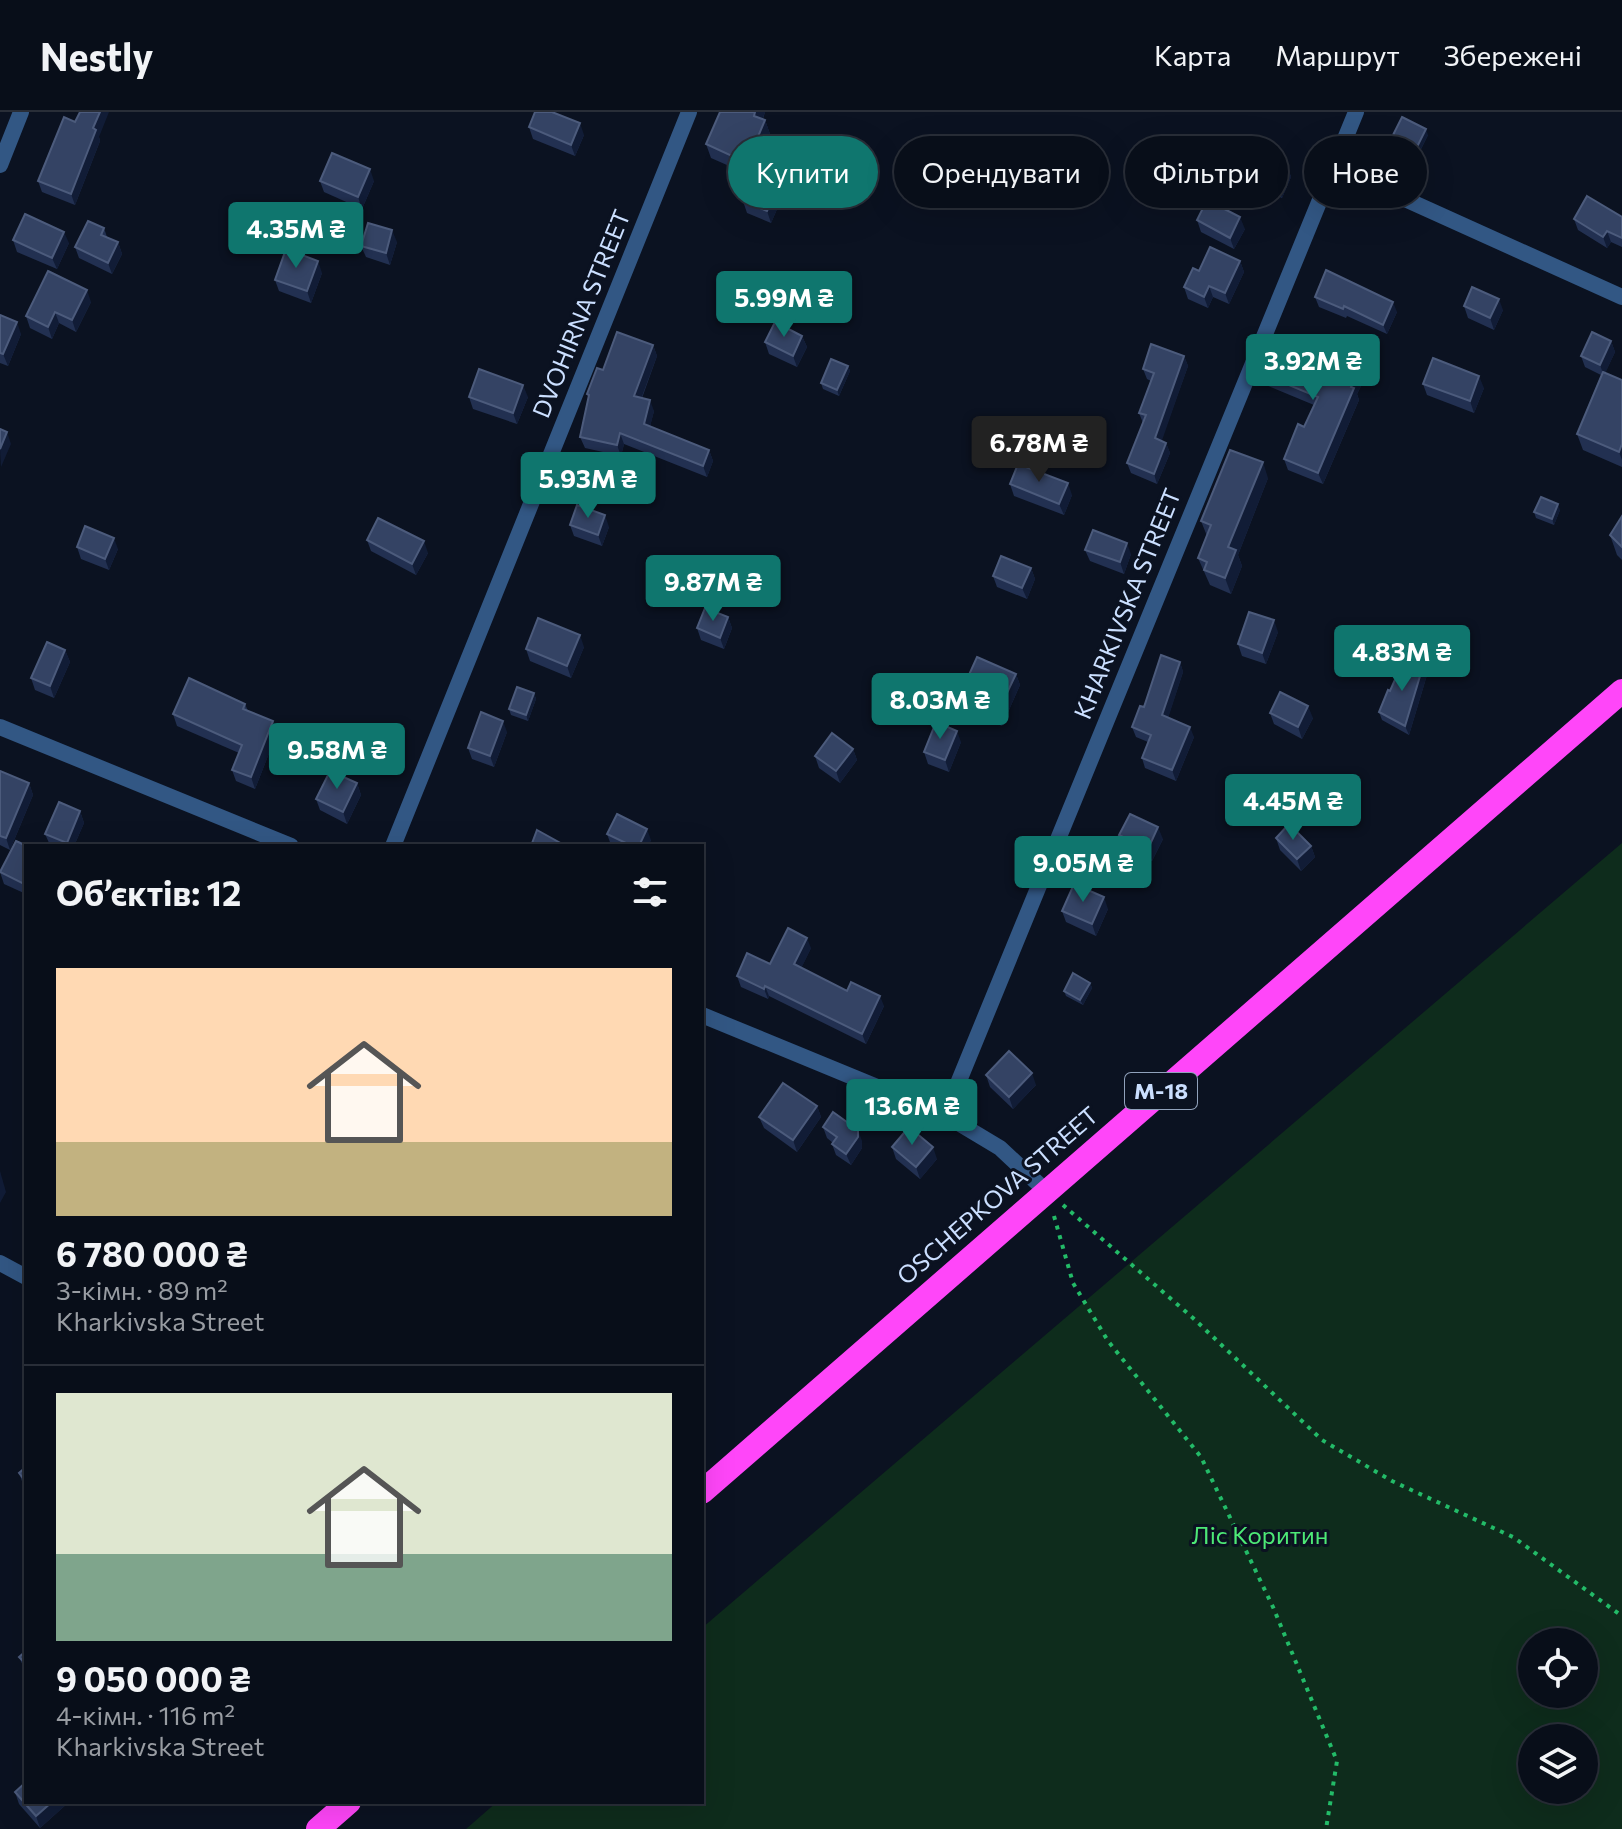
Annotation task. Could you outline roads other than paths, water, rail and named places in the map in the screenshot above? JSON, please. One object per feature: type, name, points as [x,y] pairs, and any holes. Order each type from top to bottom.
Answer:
[{"type":"highway","name":"OSCHEPKOVA STREET","points":[[704,1490],[1622,691]]},
{"type":"highway","points":[[318,1829],[347,1804]]},
{"type":"street","points":[[0,165],[21,112]]},
{"type":"street","name":"DVOHIRNA STREET","points":[[394,844],[689,112]]},
{"type":"street","name":"KHARKIVSKA STREET","points":[[1346,136],[1356,112]]},
{"type":"street","name":"KHARKIVSKA STREET","points":[[945,1115],[1317,208]]},
{"type":"street","points":[[1425,208],[1622,297]]},
{"type":"street","points":[[0,727],[286,844]]},
{"type":"street","points":[[704,1016],[945,1115],[1000,1148],[1046,1191]]},
{"type":"street","points":[[0,1263],[24,1276]]},
{"type":"park label","name":"Ліс Коритин","points":[[1260,1536]]}]
